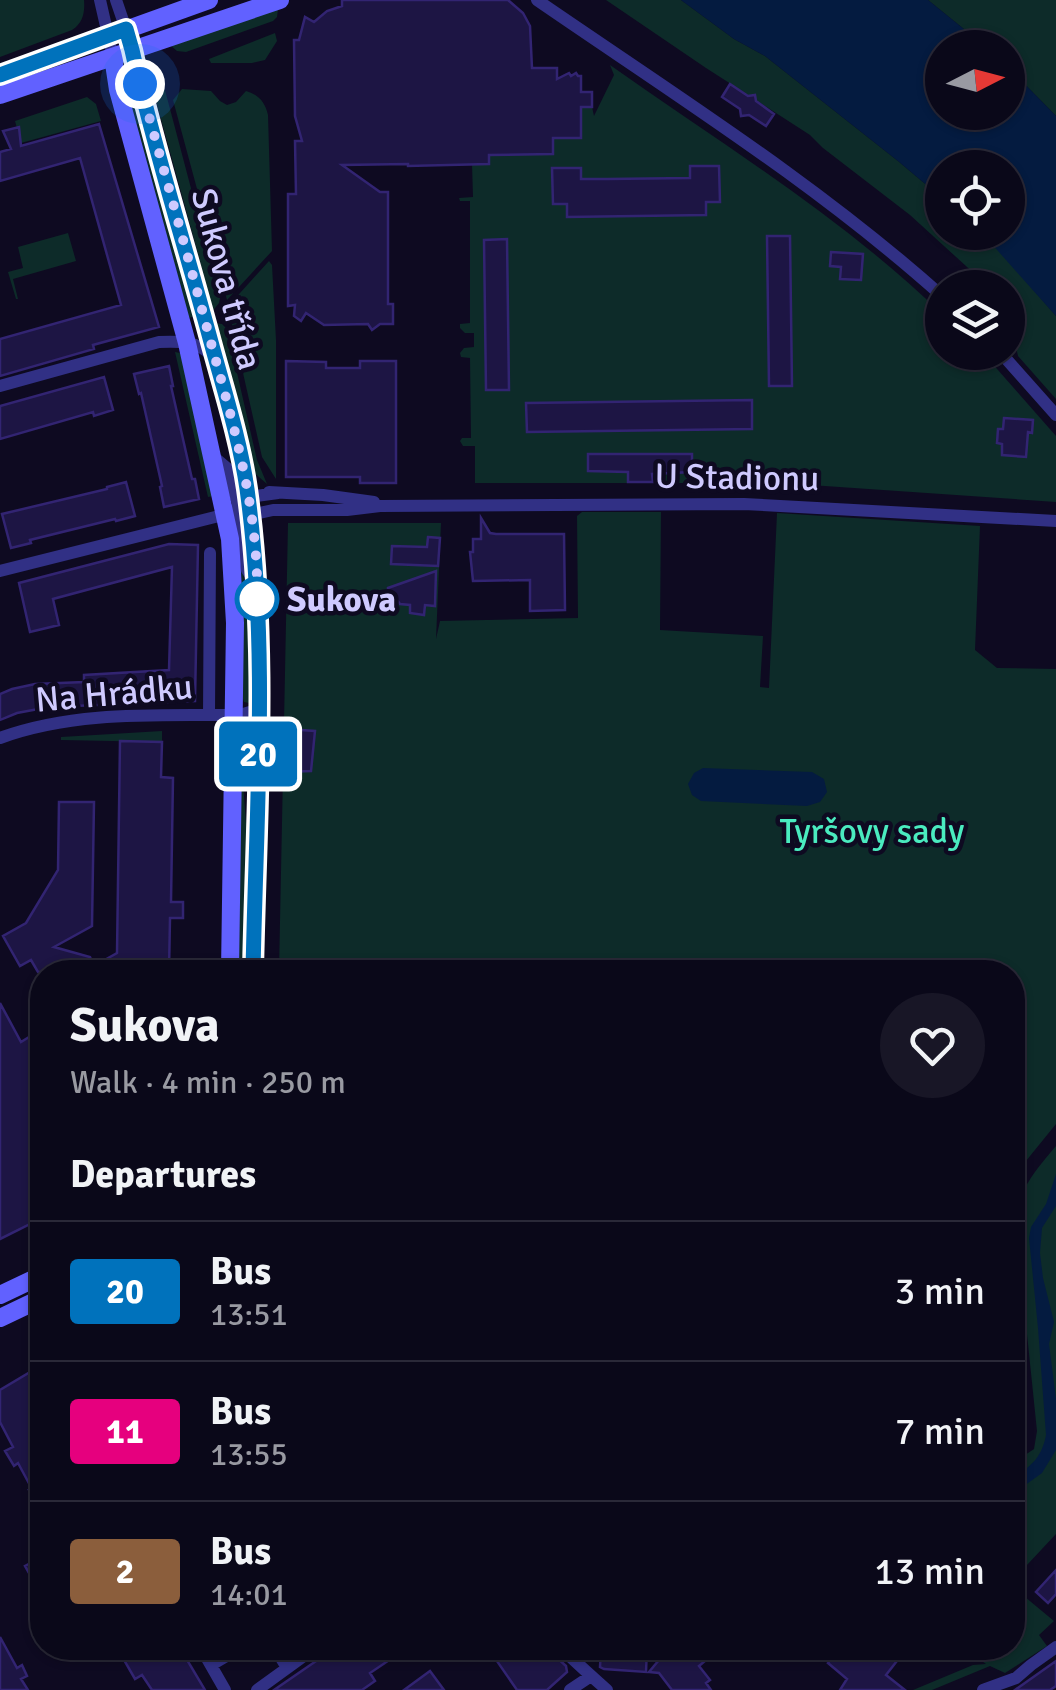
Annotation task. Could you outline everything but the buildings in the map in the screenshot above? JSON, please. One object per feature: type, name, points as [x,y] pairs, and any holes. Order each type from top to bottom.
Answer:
[{"type":"street","points":[[100,0],[132,50]]},
{"type":"street","points":[[113,57],[118,32],[116,0]]},
{"type":"street","points":[[0,75],[209,0]]},
{"type":"street","points":[[0,95],[280,0]]},
{"type":"street","points":[[537,0],[825,198],[925,281]]},
{"type":"street","name":"Sukova třída","points":[[132,50],[242,467],[234,577],[230,960]]},
{"type":"street","name":"Sukova třída","points":[[113,57],[118,90],[188,343],[214,457],[241,509],[257,587],[253,960]]},
{"type":"street","points":[[0,386],[153,343],[188,343],[208,350],[218,369]]},
{"type":"street","points":[[1016,370],[1056,415]]},
{"type":"street","points":[[242,467],[257,489],[278,493]]},
{"type":"street","name":"U Stadionu","points":[[241,509],[260,495],[278,493],[416,506]]},
{"type":"street","name":"U Stadionu","points":[[241,509],[744,504],[1056,522]]},
{"type":"street","points":[[0,572],[241,509]]},
{"type":"street","points":[[209,716],[210,553]]},
{"type":"street","name":"Na Hrádku","points":[[0,738],[74,720],[235,715],[249,713],[258,705]]},
{"type":"street","name":"Na Hrádku","points":[[235,715],[245,720],[246,772],[257,784]]},
{"type":"street","points":[[0,1296],[30,1280]]},
{"type":"street","points":[[0,1318],[30,1304]]},
{"type":"street","points":[[983,1690],[1020,1676],[1056,1647]]},
{"type":"street","points":[[207,1660],[226,1690]]},
{"type":"street","points":[[210,1666],[220,1660]]},
{"type":"street","points":[[282,1660],[287,1668]]},
{"type":"street","points":[[258,1690],[298,1660]]},
{"type":"street","points":[[573,1660],[588,1678],[607,1690]]},
{"type":"street","points":[[570,1690],[588,1678]]},
{"type":"green space","points":[[0,0],[84,0],[84,9],[81,21],[72,30],[0,57]]},
{"type":"green space","points":[[606,0],[681,0],[734,39],[765,56],[925,184],[925,229],[810,135]]},
{"type":"green space","points":[[928,0],[1056,0],[1056,116],[1025,84],[1025,30],[965,30]]},
{"type":"green space","points":[[278,9],[273,21],[186,52],[170,45]]},
{"type":"green space","points":[[275,33],[277,41],[265,60],[211,63],[209,59]]},
{"type":"green space","points":[[610,65],[781,183],[864,245],[925,298],[925,370],[998,370],[1056,436],[1056,502],[781,483],[475,483],[475,446],[463,446],[460,441],[471,438],[470,358],[461,357],[460,353],[464,348],[474,347],[474,333],[465,333],[460,328],[460,324],[470,323],[470,201],[459,198],[473,197],[472,164],[489,155],[553,154],[553,138],[581,137],[581,107],[592,107],[594,116],[614,75]]},
{"type":"green space","points":[[182,89],[211,91],[227,105],[246,91],[261,100],[268,115],[272,251],[227,300],[173,100]]},
{"type":"green space","points":[[153,90],[165,90],[220,298],[211,313],[200,261]]},
{"type":"green space","points":[[132,91],[196,316],[188,318],[127,93]]},
{"type":"green space","points":[[87,97],[96,104],[101,121],[21,143],[15,121]]},
{"type":"green space","points":[[68,233],[76,261],[13,279],[16,299],[8,272],[23,268],[18,247]]},
{"type":"green space","points":[[948,250],[999,250],[1016,270],[970,270]]},
{"type":"green space","points":[[269,261],[276,340],[276,479],[262,457],[229,311],[231,303]]},
{"type":"green space","points":[[1025,280],[1056,316],[1056,399],[1025,364]]},
{"type":"green space","points":[[214,323],[227,329],[257,460],[267,484],[252,471]]},
{"type":"green space","points":[[175,352],[183,357],[214,496],[208,497]]},
{"type":"green space","name":"Tyršovy sady","points":[[582,512],[661,512],[660,630],[763,636],[760,687],[769,688],[777,513],[980,526],[975,650],[997,668],[1056,669],[1056,1124],[1025,1162],[1025,960],[279,960],[288,523],[441,523],[436,639],[440,621],[578,618],[577,516]]},
{"type":"green space","points":[[240,544],[251,646],[249,703],[243,699]]},
{"type":"green space","points":[[162,731],[162,742],[61,740],[61,737]]},
{"type":"green space","points":[[241,748],[248,850],[245,960],[237,960]]},
{"type":"green space","points":[[1056,1146],[1056,1534],[1025,1567],[1025,1455],[1034,1449],[1037,1431],[1025,1315],[1025,1189]]},
{"type":"green space","points":[[1025,1597],[1054,1621],[1039,1635],[1047,1646],[1005,1673],[990,1666],[932,1690],[913,1690],[973,1665],[986,1664],[980,1660],[1025,1660]]},
{"type":"water","points":[[681,0],[928,0],[965,30],[925,30],[925,130],[1025,130],[1025,84],[1056,116],[1056,316],[1025,281],[1025,270],[1015,270],[997,250],[1025,250],[1025,150],[925,150],[925,184],[765,56],[734,39]]},
{"type":"water","points":[[703,768],[812,772],[824,779],[827,792],[820,802],[807,806],[701,801],[692,795],[688,784],[694,773]]},
{"type":"water","points":[[1056,1174],[1056,1206],[1042,1228],[1040,1253],[1054,1322],[1049,1344],[1056,1399],[1056,1450],[1042,1473],[1025,1485],[1025,1469],[1042,1449],[1046,1435],[1029,1238],[1031,1227],[1046,1204]]},
{"type":"bus line","name":"20","points":[[0,75],[126,29],[218,369],[246,485],[254,538],[258,705],[253,960]]},
{"type":"place","name":"Sukova","points":[[257,599]]},
{"type":"route","points":[[140,84],[246,485],[257,599]]}]
